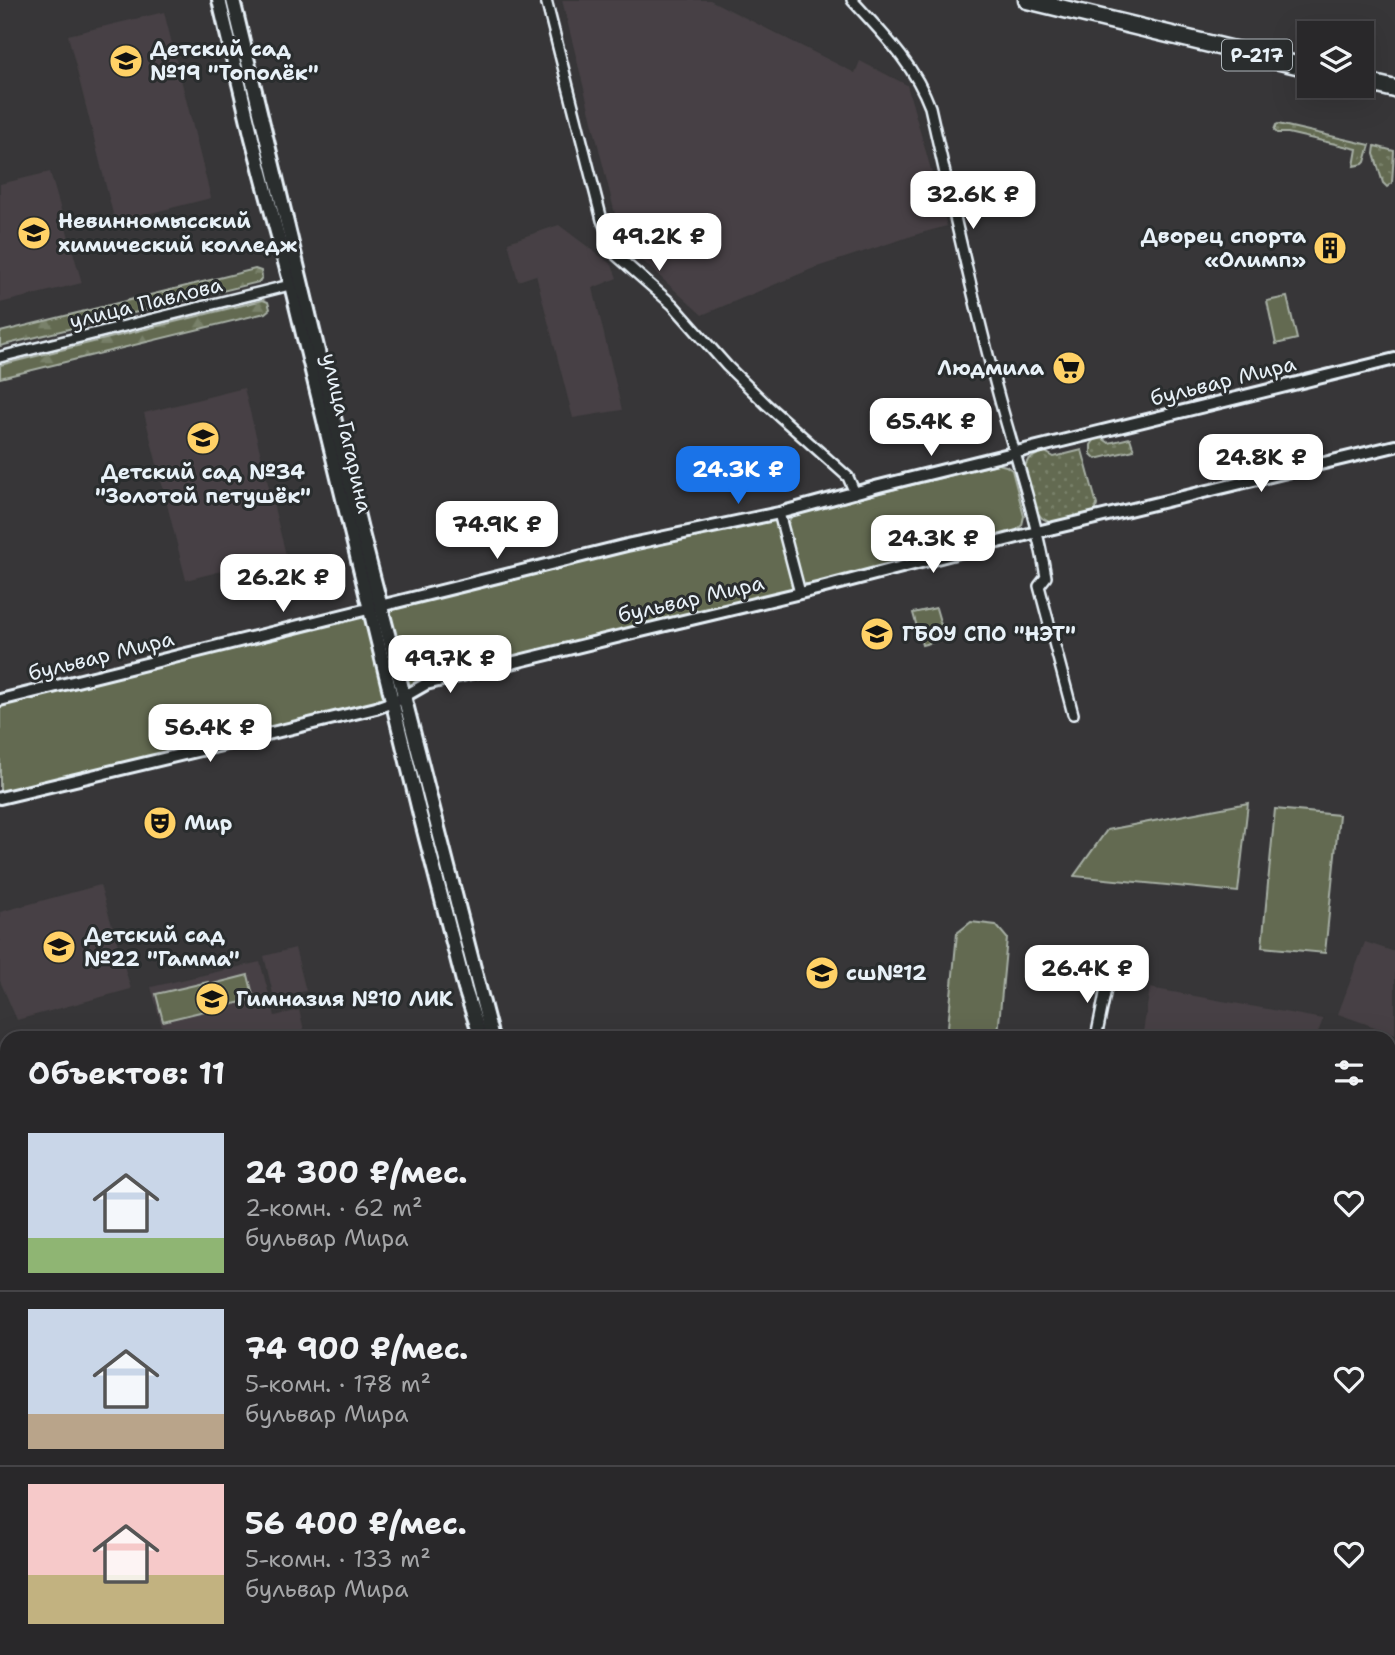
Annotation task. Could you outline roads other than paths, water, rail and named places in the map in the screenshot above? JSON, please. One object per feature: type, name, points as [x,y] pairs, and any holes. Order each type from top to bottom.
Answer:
[{"type":"highway","name":"Р-217","points":[[1027,0],[1297,65]]},
{"type":"highway","points":[[1374,84],[1395,89]]},
{"type":"main road","name":"улица Гагарина","points":[[219,0],[249,125],[296,284]]},
{"type":"main road","name":"улица Гагарина","points":[[233,0],[296,284],[374,608],[490,1031]]},
{"type":"main road","name":"улица Гагарина","points":[[398,700],[465,989],[479,1031]]},
{"type":"street","points":[[546,0],[602,220],[617,256],[673,306],[727,366],[767,405],[848,477],[855,493]]},
{"type":"street","points":[[852,0],[912,70],[930,107],[985,343],[1041,545],[1046,577],[1039,586],[1073,714]]},
{"type":"street","name":"улица Павлова","points":[[0,357],[296,284]]},
{"type":"street","name":"бульвар Мира","points":[[0,700],[627,545],[779,513],[1395,359]]},
{"type":"street","name":"бульвар Мира","points":[[0,798],[376,708],[398,700],[426,684],[1395,446]]},
{"type":"street","points":[[779,513],[800,593]]},
{"type":"street","points":[[1097,1031],[1108,979]]},
{"type":"place","name":"Детский сад №19 \"Тополёк\"","points":[[126,61]]},
{"type":"place","name":"Невинномысский химический колледж","points":[[34,233]]},
{"type":"place","name":"Дворец спорта «Олимп»","points":[[1330,248]]},
{"type":"place","name":"Людмила","points":[[1069,368]]},
{"type":"place","name":"Детский сад №34 \"Золотой петушёк\"","points":[[203,438]]},
{"type":"place","name":"ГБОУ СПО \"НЭТ\"","points":[[877,634]]},
{"type":"place","name":"Мир","points":[[160,823]]},
{"type":"place","name":"Детский сад №22 \"Гамма\"","points":[[59,947]]},
{"type":"place","name":"сш№12","points":[[822,973]]},
{"type":"place","name":"Гимназия №10 ЛИК","points":[[212,999]]}]
